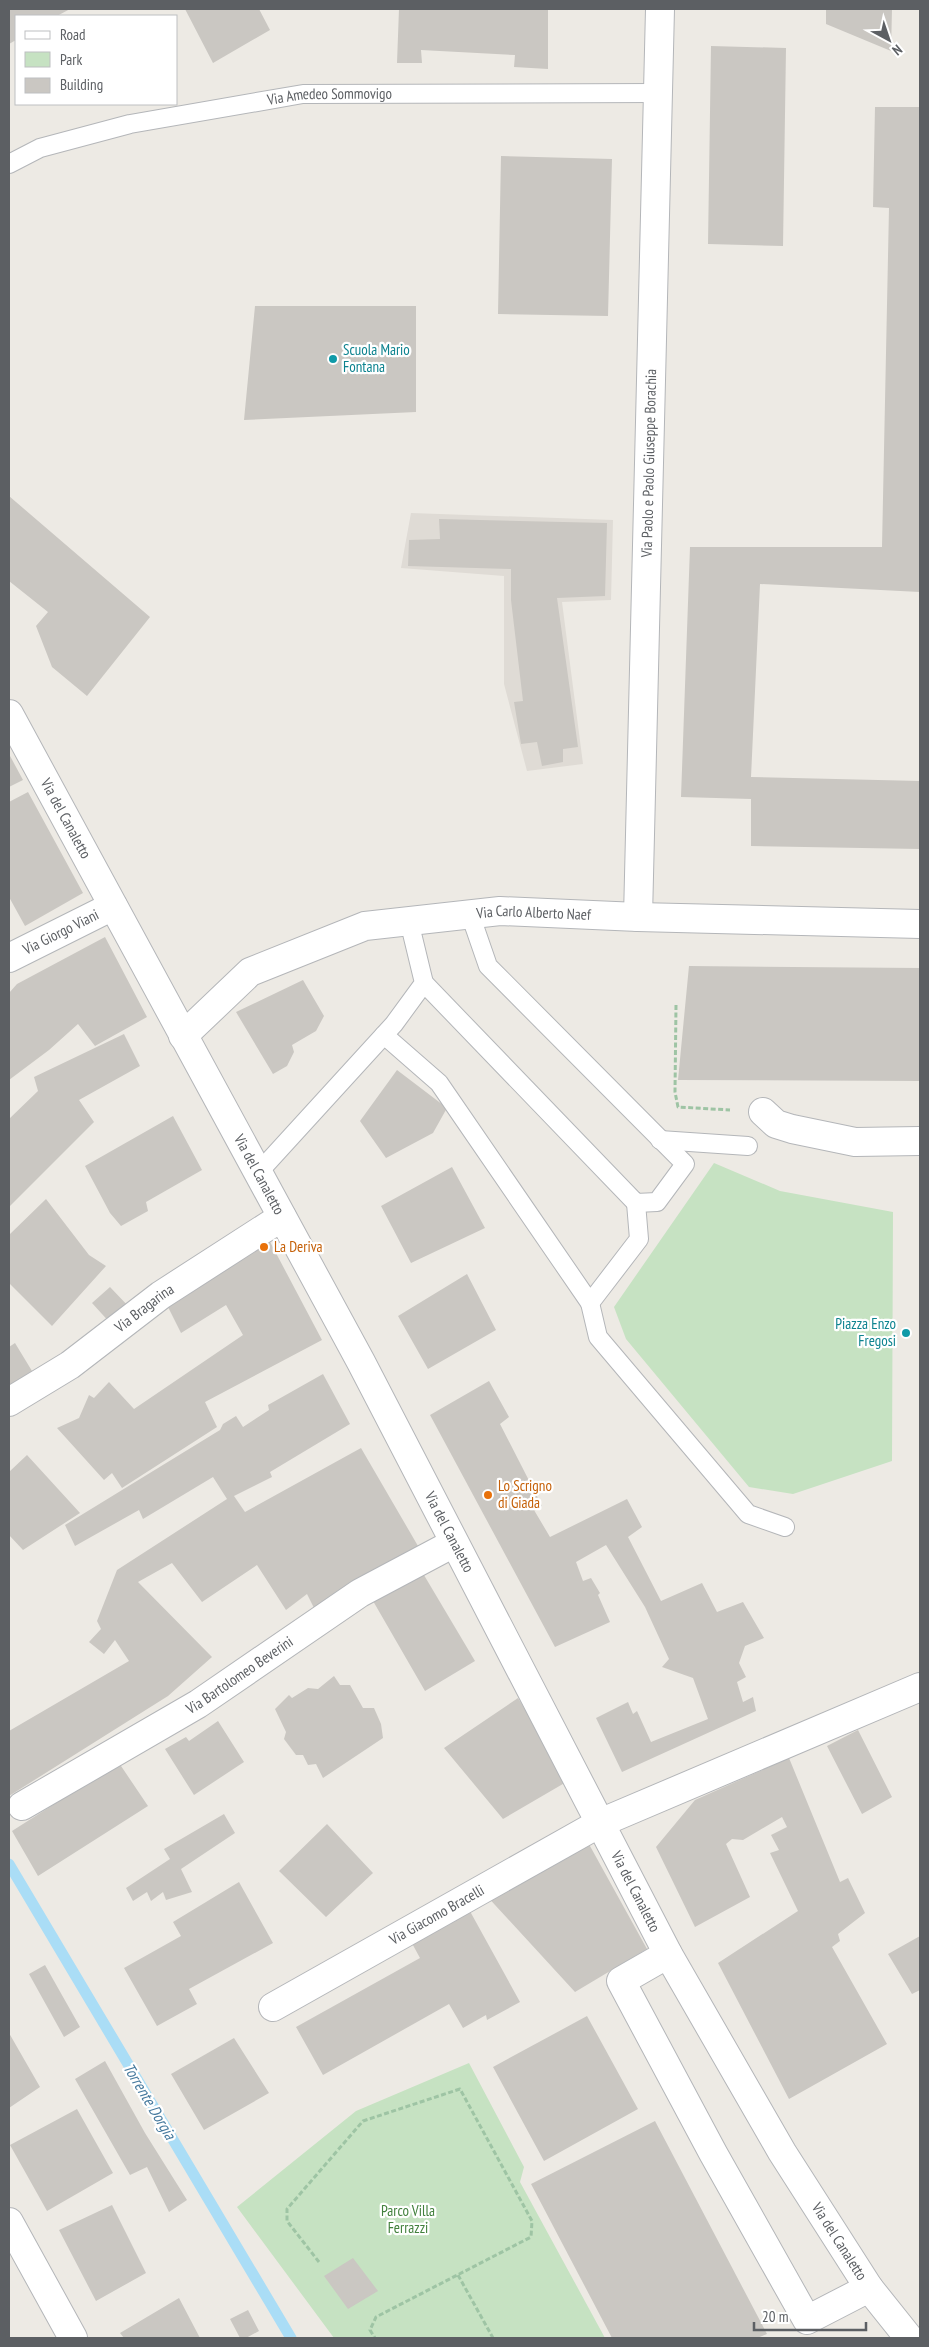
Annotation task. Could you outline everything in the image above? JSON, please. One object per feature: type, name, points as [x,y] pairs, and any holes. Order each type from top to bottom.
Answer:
[{"type":"street","name":"Via Paolo e Paolo Giuseppe Borachia","points":[[638,917],[660,9]]},
{"type":"street","name":"Via del Canaletto","points":[[9,714],[282,1217],[454,1542],[668,1954],[782,2152],[869,2288],[909,2338]]},
{"type":"street","name":"Via Giorgo Viani","points":[[9,958],[113,906]]},
{"type":"street","name":"Via Carlo Alberto Naef","points":[[183,1036],[250,972],[365,926],[500,911],[638,917],[920,924]]},
{"type":"street","points":[[763,1112],[776,1124],[855,1142],[920,1141]]},
{"type":"street","name":"Via Bragarina","points":[[9,1402],[70,1365],[161,1295],[282,1217]]},
{"type":"street","name":"Via Bartolomeo Beverini","points":[[22,1806],[198,1704],[360,1593],[454,1542]]},
{"type":"street","name":"Via Giacomo Bracelli","points":[[273,2007],[600,1823],[920,1686]]},
{"type":"street","points":[[668,1954],[621,1981],[713,2153],[807,2320],[869,2288]]},
{"type":"street","points":[[9,2222],[72,2338]]},
{"type":"lane","name":"Via Amedeo Sommovigo","points":[[9,164],[40,148],[130,124],[303,94],[659,93]]},
{"type":"lane","points":[[470,914],[488,966],[684,1164],[657,1202],[636,1203]]},
{"type":"lane","points":[[409,920],[424,983],[636,1203],[639,1239],[590,1303]]},
{"type":"lane","points":[[258,1173],[384,1035],[424,983]]},
{"type":"lane","points":[[384,1035],[439,1083],[590,1303],[598,1337],[748,1514],[785,1527]]},
{"type":"lane","points":[[660,1140],[748,1146]]},
{"type":"path","points":[[676,1005],[675,1092],[678,1107],[763,1112]]},
{"type":"path","points":[[318,2262],[287,2221],[287,2209],[363,2121],[460,2089],[532,2221],[531,2237],[376,2317],[370,2330],[375,2338]]},
{"type":"path","points":[[458,2275],[493,2338]]},
{"type":"shaded area","points":[[411,513],[613,520],[611,600],[562,602],[583,764],[527,771],[504,684],[504,576],[401,568]]},
{"type":"green space","points":[[714,1163],[780,1191],[893,1212],[892,1461],[793,1494],[749,1487],[626,1339],[614,1307]]},
{"type":"green space","name":"Parco Villa Ferrazzi","points":[[469,2063],[524,2167],[520,2182],[605,2338],[334,2338],[237,2207],[356,2111]]},
{"type":"building","points":[[9,9],[70,9],[59,15],[15,15],[15,41],[9,44]]},
{"type":"building","points":[[185,9],[259,9],[270,30],[213,63]]},
{"type":"building","points":[[399,9],[548,9],[548,69],[514,67],[515,55],[421,50],[422,63],[397,63]]},
{"type":"building","points":[[826,9],[892,9],[891,51],[826,24]]},
{"type":"building","points":[[711,46],[786,48],[783,246],[708,244]]},
{"type":"building","points":[[875,107],[920,107],[920,592],[760,584],[751,777],[920,781],[920,849],[751,846],[751,799],[681,797],[690,547],[882,547],[889,208],[873,207]]},
{"type":"building","points":[[501,156],[612,159],[608,316],[498,314]]},
{"type":"building","name":"Scuola Mario Fontana","points":[[255,306],[416,306],[416,412],[244,420]]},
{"type":"building","points":[[9,496],[150,617],[87,696],[52,667],[36,626],[48,612],[9,581]]},
{"type":"building","points":[[439,519],[607,523],[605,596],[557,598],[578,747],[563,749],[563,762],[542,766],[537,742],[521,744],[514,702],[523,701],[511,600],[511,569],[408,566],[409,540],[440,539]]},
{"type":"building","points":[[9,754],[23,780],[9,787]]},
{"type":"building","points":[[28,792],[83,893],[25,926],[9,897],[9,802]]},
{"type":"building","points":[[105,937],[147,1017],[95,1046],[78,1024],[49,1050],[9,1080],[9,993],[17,984]]},
{"type":"building","points":[[689,966],[920,968],[920,1081],[678,1080]]},
{"type":"building","points":[[303,980],[324,1016],[316,1031],[292,1045],[294,1052],[287,1066],[273,1074],[236,1012]]},
{"type":"building","points":[[124,1034],[140,1066],[79,1100],[94,1122],[9,1207],[9,1119],[38,1091],[34,1077]]},
{"type":"building","points":[[397,1070],[447,1108],[433,1133],[386,1158],[360,1121]]},
{"type":"building","points":[[173,1116],[202,1170],[146,1202],[148,1211],[121,1226],[110,1213],[85,1166]]},
{"type":"building","points":[[452,1167],[485,1228],[411,1263],[381,1206]]},
{"type":"building","points":[[46,1199],[89,1255],[106,1266],[52,1326],[9,1283],[9,1235]]},
{"type":"building","points":[[268,1238],[322,1340],[205,1402],[217,1427],[122,1488],[112,1473],[104,1480],[57,1428],[79,1418],[89,1395],[94,1398],[109,1382],[134,1409],[243,1335],[226,1305],[181,1333],[167,1305]]},
{"type":"building","points":[[467,1274],[496,1330],[428,1369],[398,1316]]},
{"type":"building","points":[[110,1287],[131,1309],[112,1325],[92,1303]]},
{"type":"building","points":[[15,1343],[32,1371],[9,1386],[9,1347]]},
{"type":"building","points":[[323,1374],[350,1424],[270,1472],[272,1477],[234,1496],[245,1512],[361,1448],[418,1546],[315,1610],[307,1594],[286,1610],[257,1565],[202,1602],[172,1563],[138,1582],[212,1657],[168,1696],[9,1796],[9,1731],[129,1661],[115,1640],[104,1654],[89,1642],[101,1629],[97,1621],[117,1570],[227,1499],[213,1477],[143,1519],[139,1510],[75,1546],[65,1525],[220,1430],[223,1424],[236,1416],[243,1427],[269,1410],[268,1405]]},
{"type":"building","points":[[489,1381],[509,1417],[500,1424],[542,1506],[534,1510],[550,1537],[627,1499],[642,1527],[628,1537],[661,1601],[702,1583],[717,1612],[743,1602],[764,1638],[745,1646],[739,1663],[746,1677],[737,1682],[743,1702],[753,1697],[756,1711],[622,1772],[596,1718],[628,1702],[633,1714],[637,1711],[651,1742],[708,1719],[693,1678],[662,1667],[669,1659],[645,1607],[606,1545],[576,1562],[583,1581],[591,1578],[600,1593],[598,1595],[610,1622],[555,1647],[430,1415]]},
{"type":"building","points":[[27,1455],[80,1513],[23,1550],[9,1535],[9,1472]]},
{"type":"building","points":[[418,1565],[475,1661],[425,1691],[369,1594]]},
{"type":"building","points":[[334,1676],[340,1685],[350,1685],[363,1708],[374,1708],[381,1724],[383,1738],[323,1778],[316,1764],[308,1765],[303,1755],[296,1755],[284,1739],[286,1732],[275,1709],[289,1695],[292,1698],[308,1688],[318,1689]]},
{"type":"building","points":[[518,1698],[568,1781],[503,1819],[444,1748]]},
{"type":"building","points":[[218,1721],[244,1762],[194,1795],[165,1749],[186,1737],[189,1741]]},
{"type":"building","points":[[858,1730],[892,1797],[862,1814],[827,1746]]},
{"type":"building","points":[[789,1758],[840,1882],[848,1878],[865,1913],[838,1934],[840,1941],[832,1947],[887,2044],[789,2099],[718,1963],[798,1911],[770,1853],[779,1850],[771,1835],[787,1827],[782,1817],[743,1840],[732,1839],[726,1844],[750,1897],[695,1927],[656,1847],[695,1800]]},
{"type":"building","points":[[119,1763],[148,1806],[38,1876],[12,1831]]},
{"type":"building","points":[[224,1814],[235,1833],[181,1869],[192,1892],[166,1900],[163,1892],[151,1901],[147,1892],[133,1901],[126,1888],[170,1859],[164,1849]]},
{"type":"building","points":[[327,1824],[373,1873],[326,1917],[279,1871]]},
{"type":"building","points":[[585,1837],[647,1949],[575,1992],[484,1893]]},
{"type":"building","points":[[239,1882],[273,1943],[189,1989],[197,2004],[157,2026],[124,1968],[181,1936],[173,1922]]},
{"type":"building","points":[[466,1904],[520,2002],[487,2020],[486,2015],[463,2028],[449,2004],[323,2075],[296,2027],[420,1958],[408,1936]]},
{"type":"building","points":[[920,1936],[920,1990],[912,1994],[888,1954]]},
{"type":"building","points":[[45,1965],[80,2027],[64,2037],[29,1974]]},
{"type":"building","points":[[587,2016],[638,2109],[544,2161],[493,2067]]},
{"type":"building","points":[[9,2033],[40,2087],[9,2108]]},
{"type":"building","points":[[234,2038],[269,2093],[204,2130],[171,2074]]},
{"type":"building","points":[[105,2061],[145,2133],[187,2200],[169,2212],[147,2167],[130,2175],[75,2079]]},
{"type":"building","points":[[77,2109],[113,2173],[47,2211],[10,2145]]},
{"type":"building","points":[[655,2121],[767,2334],[757,2338],[612,2338],[531,2184]]},
{"type":"building","points":[[112,2205],[146,2273],[96,2301],[59,2230]]},
{"type":"building","points":[[353,2258],[378,2291],[348,2309],[324,2276]]},
{"type":"building","points":[[179,2298],[200,2338],[124,2338],[120,2333]]},
{"type":"building","points":[[248,2310],[259,2331],[246,2338],[240,2338],[230,2319]]},
{"type":"waterway","name":"Torrente Dorgia","points":[[9,1864],[291,2338]]},
{"type":"place","name":"Scuola Mario Fontana","points":[[333,359]]},
{"type":"place","name":"La Deriva","points":[[264,1247]]},
{"type":"place","name":"Piazza Enzo Fregosi","points":[[906,1333]]},
{"type":"place","name":"Lo Scrigno di Giada","points":[[488,1495]]}]
